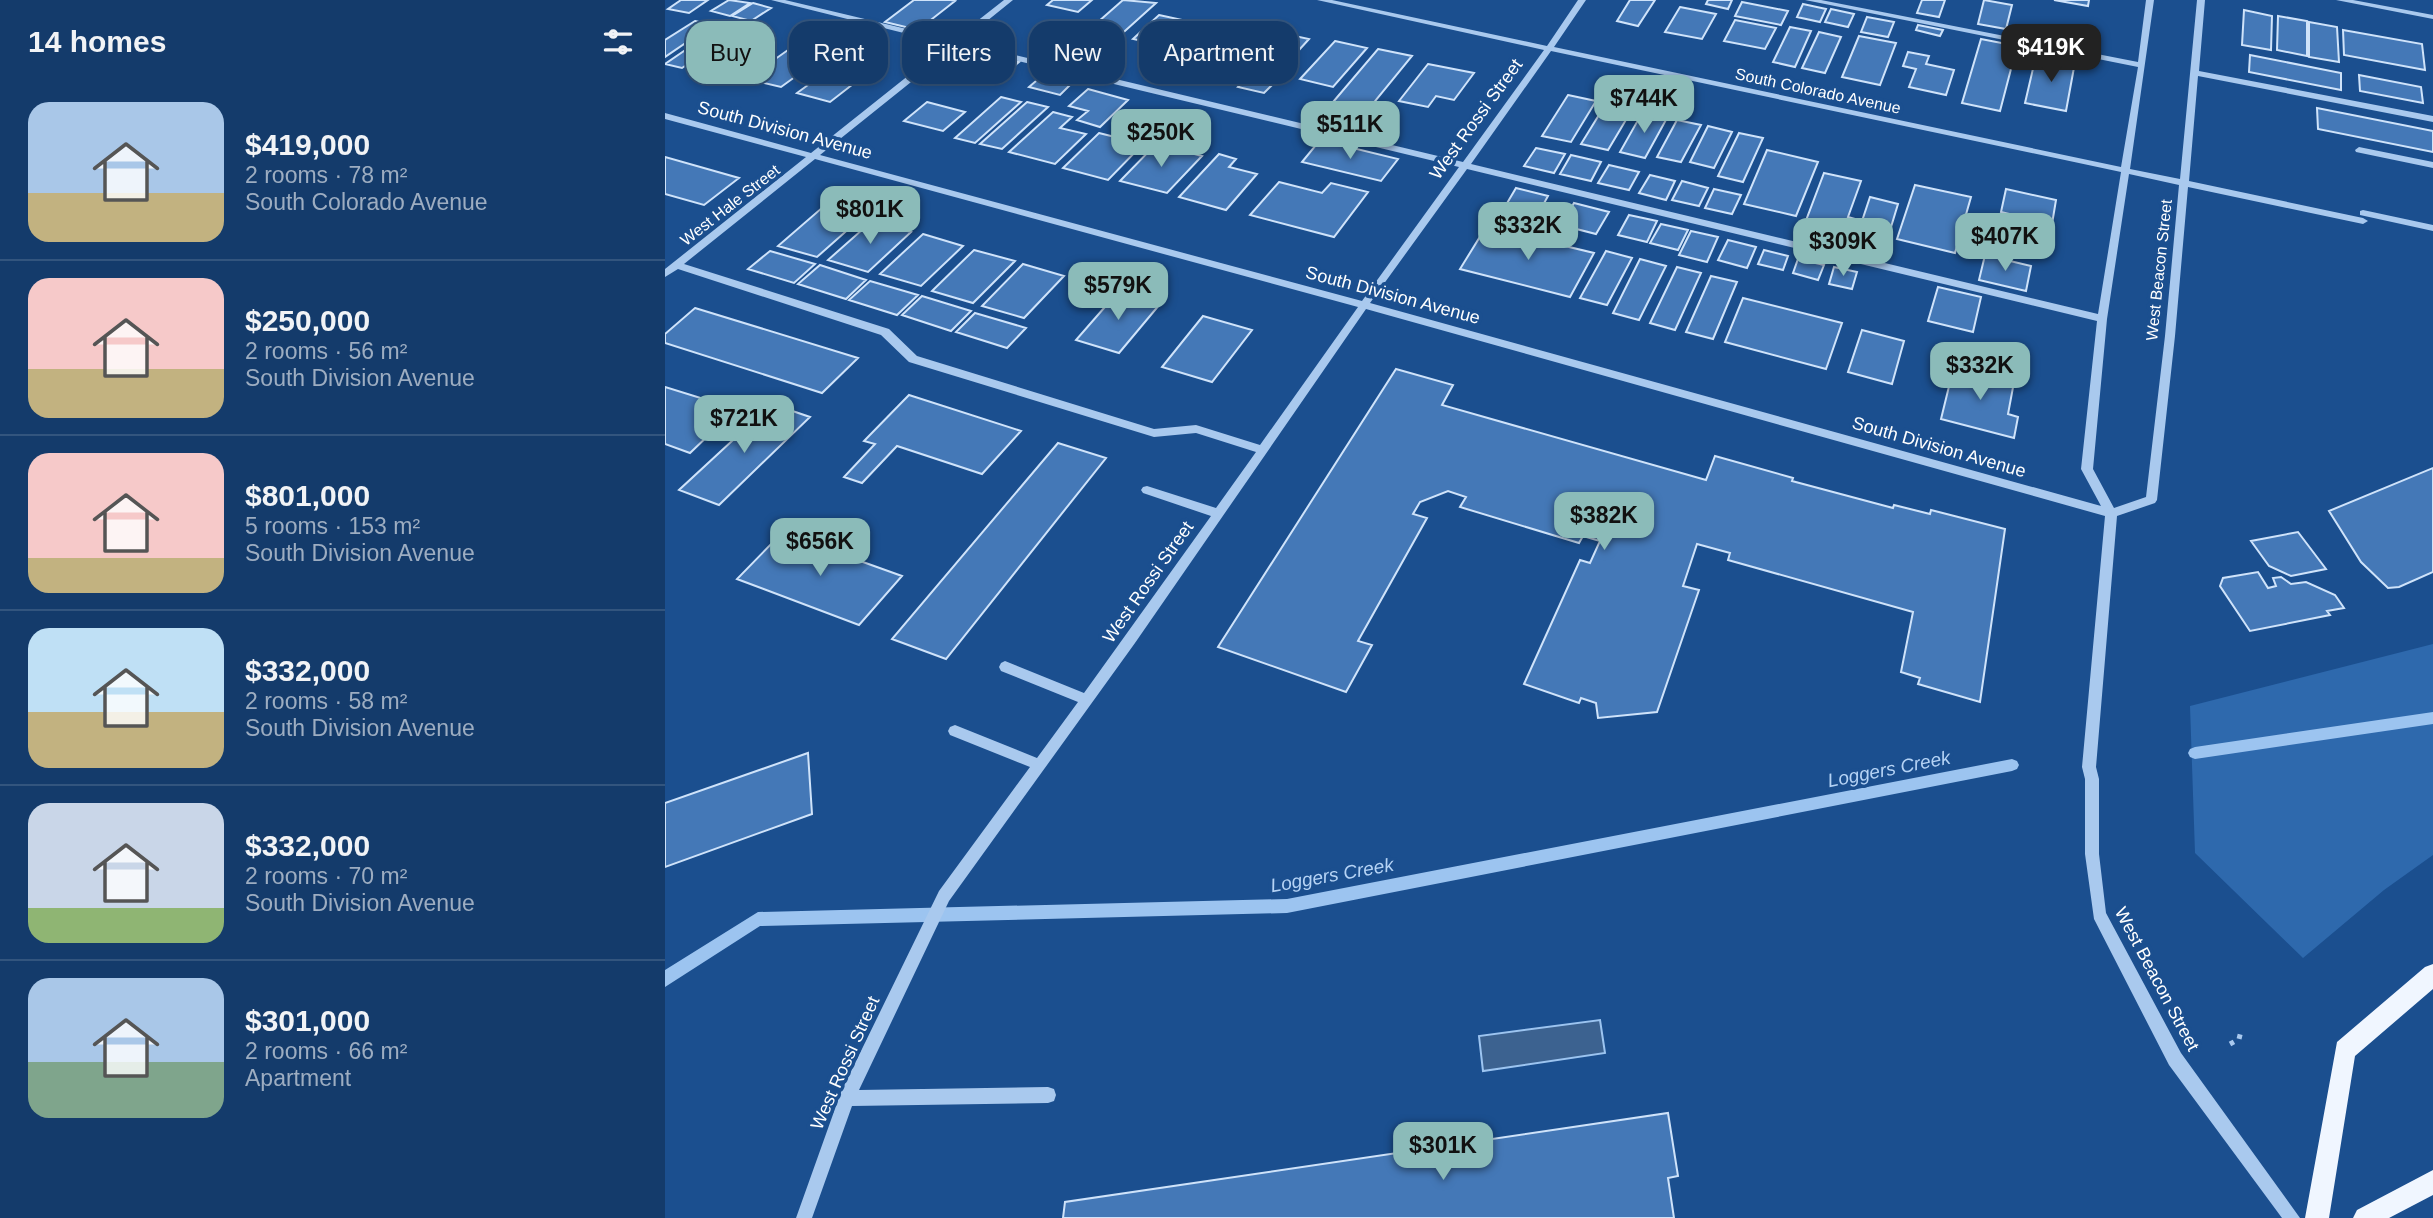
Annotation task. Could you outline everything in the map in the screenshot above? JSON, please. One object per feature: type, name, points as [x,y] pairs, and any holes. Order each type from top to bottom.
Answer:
[{"type":"main road","points":[[2317,1218],[2345,1049],[2433,975]]},
{"type":"main road","points":[[2365,1218],[2433,1182]]},
{"type":"street","points":[[775,0],[902,30]]},
{"type":"street","name":"West Hale Street","points":[[983,21],[1009,0]]},
{"type":"street","name":"South Colorado Avenue","points":[[1321,0],[2186,183],[2433,228]]},
{"type":"street","name":"West Rossi Street","points":[[804,1218],[846,1098],[944,896],[1087,700],[1364,305],[1551,49],[1582,0]]},
{"type":"street","points":[[1809,0],[2142,65]]},
{"type":"street","points":[[2111,513],[2087,469],[2102,319],[2150,0]]},
{"type":"street","name":"West Beacon Street","points":[[2201,0],[2186,183],[2151,500],[2111,513],[2089,767],[2092,779],[2092,854],[2099,914],[2175,1059],[2292,1218]]},
{"type":"street","points":[[2340,0],[2433,17]]},
{"type":"street","points":[[1015,57],[2102,319]]},
{"type":"street","points":[[2194,73],[2433,119]]},
{"type":"street","name":"West Hale Street","points":[[665,274],[904,84]]},
{"type":"street","name":"South Division Avenue","points":[[665,116],[1364,305],[2111,513]]},
{"type":"street","points":[[1147,489],[1219,514]]},
{"type":"street","points":[[1005,667],[1087,700]]},
{"type":"street","points":[[955,731],[1039,765]]},
{"type":"street","points":[[846,1098],[1048,1095]]},
{"type":"lane","points":[[2359,150],[2433,165]]},
{"type":"lane","points":[[676,265],[885,332],[913,359],[1154,433],[1196,429],[1263,450]]},
{"type":"path","points":[[2230,1044],[2239,1040],[2241,1031]]},
{"type":"shaded area","points":[[2433,644],[2433,855],[2384,890],[2303,958],[2195,853],[2190,706]]},
{"type":"shaded area","points":[[1600,1020],[1605,1053],[1483,1071],[1479,1036]]},
{"type":"building","points":[[681,0],[708,0],[689,13],[668,9]]},
{"type":"building","points":[[729,0],[750,3],[730,16],[711,11]]},
{"type":"building","points":[[914,0],[955,1],[929,21],[902,21],[902,26],[886,21]]},
{"type":"building","points":[[1053,0],[1092,0],[1078,12],[1047,5]]},
{"type":"building","points":[[1123,0],[1156,3],[1125,31],[1125,21],[1099,21]]},
{"type":"building","points":[[1630,0],[1655,0],[1638,26],[1617,21]]},
{"type":"building","points":[[1708,0],[1732,0],[1728,9],[1706,4]]},
{"type":"building","points":[[1922,0],[1945,0],[1939,17],[1917,13]]},
{"type":"building","points":[[1984,0],[2012,5],[2006,29],[1978,24]]},
{"type":"building","points":[[2054,0],[2089,0],[2088,6]]},
{"type":"building","points":[[1742,2],[1788,11],[1781,25],[1735,16]]},
{"type":"building","points":[[753,3],[771,8],[751,21],[732,16]]},
{"type":"building","points":[[1803,4],[1826,9],[1820,22],[1797,17]]},
{"type":"building","points":[[1680,7],[1716,14],[1702,39],[1665,32]]},
{"type":"building","points":[[1831,9],[1854,14],[1848,27],[1825,22]]},
{"type":"building","points":[[2244,10],[2272,16],[2271,50],[2242,45]]},
{"type":"building","points":[[1159,15],[1187,21],[1152,21]]},
{"type":"building","points":[[2278,16],[2307,21],[2307,56],[2277,50]]},
{"type":"building","points":[[1867,17],[1894,22],[1888,37],[1861,32]]},
{"type":"building","points":[[1735,20],[1776,28],[1765,49],[1724,41]]},
{"type":"building","points":[[2309,22],[2337,27],[2339,62],[2309,57]]},
{"type":"building","points":[[1918,25],[1943,30],[1940,36],[1916,30]]},
{"type":"building","points":[[686,27],[686,43],[665,57],[665,40]]},
{"type":"building","points":[[1790,27],[1811,31],[1795,67],[1773,62]]},
{"type":"building","points":[[2343,30],[2422,44],[2425,70],[2344,55]]},
{"type":"building","points":[[1819,32],[1841,37],[1825,73],[1802,68]]},
{"type":"building","points":[[1859,36],[1896,43],[1880,85],[1842,77]]},
{"type":"building","points":[[1298,37],[1309,39],[1298,51]]},
{"type":"building","points":[[1981,39],[2017,46],[2000,111],[1962,103]]},
{"type":"building","points":[[1335,41],[1367,48],[1333,87],[1300,79]]},
{"type":"building","points":[[1378,49],[1412,56],[1363,116],[1328,108]]},
{"type":"building","points":[[686,50],[686,65],[682,68],[665,64]]},
{"type":"building","points":[[789,50],[789,81],[781,87],[768,84],[775,84],[775,59]]},
{"type":"building","points":[[1908,52],[1929,56],[1926,64],[1954,70],[1946,95],[1909,87],[1916,69],[1903,66]]},
{"type":"building","points":[[2250,55],[2341,73],[2341,90],[2249,72]]},
{"type":"building","points":[[2056,59],[2075,62],[2066,111],[2025,103],[2035,60],[2055,64]]},
{"type":"building","points":[[1428,64],[1474,73],[1454,100],[1436,96],[1428,107],[1399,101]]},
{"type":"building","points":[[2359,75],[2421,87],[2423,103],[2360,91]]},
{"type":"building","points":[[809,84],[853,84],[830,102],[797,93]]},
{"type":"building","points":[[1032,84],[1071,84],[1060,95],[1029,87]]},
{"type":"building","points":[[1241,84],[1273,84],[1264,93],[1238,87]]},
{"type":"building","points":[[1088,89],[1128,100],[1100,127],[1077,120],[1088,111],[1069,106]]},
{"type":"building","points":[[1568,95],[1596,101],[1571,142],[1542,136]]},
{"type":"building","points":[[1001,97],[1021,102],[975,143],[955,138]]},
{"type":"building","points":[[927,102],[965,112],[943,131],[904,121]]},
{"type":"building","points":[[1027,102],[1048,107],[1002,149],[980,144]]},
{"type":"building","points":[[1607,102],[1633,108],[1608,150],[1581,144]]},
{"type":"building","points":[[2317,108],[2433,131],[2433,152],[2318,129]]},
{"type":"building","points":[[1053,112],[1072,117],[1060,128],[1086,134],[1055,164],[1009,152]]},
{"type":"building","points":[[1642,113],[1667,118],[1645,158],[1620,152]]},
{"type":"building","points":[[1677,120],[1701,125],[1681,162],[1657,157]]},
{"type":"building","points":[[1708,126],[1732,132],[1714,168],[1690,162]]},
{"type":"building","points":[[1099,133],[1143,144],[1108,180],[1063,168]]},
{"type":"building","points":[[1739,133],[1763,138],[1743,182],[1718,176]]},
{"type":"building","points":[[1320,140],[1398,159],[1381,181],[1302,162]]},
{"type":"building","points":[[1156,144],[1202,156],[1167,193],[1120,181]]},
{"type":"building","points":[[1536,148],[1565,154],[1554,173],[1524,166]]},
{"type":"building","points":[[1767,150],[1818,162],[1796,216],[1744,204]]},
{"type":"building","points":[[1219,154],[1236,159],[1229,167],[1257,174],[1226,210],[1179,197]]},
{"type":"building","points":[[1571,155],[1601,162],[1591,181],[1560,174]]},
{"type":"building","points":[[665,157],[739,178],[704,205],[665,194]]},
{"type":"building","points":[[1609,165],[1639,172],[1629,190],[1598,183]]},
{"type":"building","points":[[1824,173],[1861,181],[1848,217],[1862,221],[1870,197],[1898,204],[1884,250],[1802,231]]},
{"type":"building","points":[[1650,175],[1675,181],[1666,200],[1639,193]]},
{"type":"building","points":[[1682,181],[1708,188],[1699,206],[1672,200]]},
{"type":"building","points":[[1279,182],[1322,193],[1331,183],[1368,192],[1334,237],[1250,215]]},
{"type":"building","points":[[1915,185],[1971,197],[1955,253],[1897,239]]},
{"type":"building","points":[[1516,188],[1548,196],[1536,218],[1503,210]]},
{"type":"building","points":[[1714,189],[1741,195],[1732,214],[1705,208]]},
{"type":"building","points":[[2006,189],[2056,200],[2052,224],[2001,212]]},
{"type":"building","points":[[1574,203],[1609,212],[1596,234],[1561,225]]},
{"type":"building","points":[[823,207],[861,218],[817,257],[778,246]]},
{"type":"building","points":[[1629,215],[1657,221],[1647,242],[1618,235]]},
{"type":"building","points":[[872,221],[911,232],[868,272],[828,260]]},
{"type":"building","points":[[1661,224],[1688,230],[1678,250],[1650,243]]},
{"type":"building","points":[[1486,227],[1594,253],[1570,297],[1460,269]]},
{"type":"building","points":[[1691,231],[1718,237],[1707,262],[1679,255]]},
{"type":"building","points":[[923,234],[963,246],[921,286],[880,274]]},
{"type":"building","points":[[1728,240],[1756,247],[1747,268],[1718,260]]},
{"type":"building","points":[[974,250],[1015,261],[973,303],[932,291]]},
{"type":"building","points":[[1764,250],[1788,256],[1783,270],[1758,264]]},
{"type":"building","points":[[770,251],[815,264],[794,283],[748,269]]},
{"type":"building","points":[[1606,251],[1632,258],[1607,305],[1580,298]]},
{"type":"building","points":[[1985,255],[2031,266],[2026,291],[1979,280]]},
{"type":"building","points":[[1640,259],[1666,266],[1639,320],[1613,313]]},
{"type":"building","points":[[1798,259],[1824,265],[1818,280],[1793,273]]},
{"type":"building","points":[[1023,264],[1064,276],[1024,318],[982,306]]},
{"type":"building","points":[[820,265],[866,280],[846,299],[798,284]]},
{"type":"building","points":[[1677,267],[1701,273],[1675,330],[1650,323]]},
{"type":"building","points":[[1834,267],[1857,272],[1852,289],[1829,284]]},
{"type":"building","points":[[1711,276],[1737,282],[1713,339],[1686,332]]},
{"type":"building","points":[[870,281],[918,295],[897,315],[849,300]]},
{"type":"building","points":[[1938,287],[1981,297],[1973,332],[1928,321]]},
{"type":"building","points":[[1118,292],[1160,304],[1119,353],[1076,340]]},
{"type":"building","points":[[922,296],[971,311],[951,331],[902,315]]},
{"type":"building","points":[[1743,298],[1842,323],[1826,369],[1725,342]]},
{"type":"building","points":[[695,308],[858,358],[822,393],[665,343],[665,334]]},
{"type":"building","points":[[975,313],[1026,328],[1007,348],[956,332]]},
{"type":"building","points":[[1203,316],[1252,330],[1212,382],[1162,367]]},
{"type":"building","points":[[1862,330],[1904,341],[1892,384],[1848,372]]},
{"type":"building","points":[[1954,366],[2014,382],[2008,414],[2018,417],[2014,438],[1941,419]]},
{"type":"building","points":[[1396,369],[1453,385],[1442,405],[1706,480],[1715,456],[1793,478],[1792,481],[1893,508],[1894,505],[1930,514],[1931,510],[2005,529],[1980,702],[1918,684],[1920,678],[1901,672],[1913,612],[1728,560],[1730,553],[1697,544],[1683,586],[1699,590],[1657,712],[1598,718],[1596,703],[1581,698],[1579,703],[1524,684],[1580,560],[1590,563],[1600,541],[1583,536],[1579,543],[1460,507],[1466,497],[1448,491],[1420,502],[1413,514],[1427,518],[1358,641],[1372,645],[1346,692],[1218,647]]},
{"type":"building","points":[[665,387],[736,409],[690,453],[665,444]]},
{"type":"building","points":[[909,395],[1021,431],[982,474],[897,446],[862,483],[844,477],[875,444],[864,441]]},
{"type":"building","points":[[772,404],[810,417],[719,505],[679,490]]},
{"type":"building","points":[[1058,443],[1106,458],[946,659],[892,639]]},
{"type":"building","points":[[2433,468],[2433,572],[2399,587],[2388,588],[2361,562],[2329,511]]},
{"type":"building","points":[[2298,532],[2326,569],[2291,576],[2269,566],[2251,541]]},
{"type":"building","points":[[782,533],[902,576],[859,625],[737,579]]},
{"type":"building","points":[[2258,572],[2268,588],[2276,586],[2273,578],[2281,577],[2291,584],[2306,582],[2335,595],[2344,608],[2327,611],[2330,615],[2250,631],[2220,586],[2223,578]]},
{"type":"building","points":[[808,753],[812,814],[665,867],[665,803]]},
{"type":"building","points":[[1668,1113],[1678,1176],[1668,1178],[1674,1218],[1063,1218],[1065,1202]]},
{"type":"waterway","name":"Loggers Creek","points":[[2195,753],[2433,718]]},
{"type":"waterway","name":"Loggers Creek","points":[[665,979],[758,919],[1287,906],[2012,765]]}]
